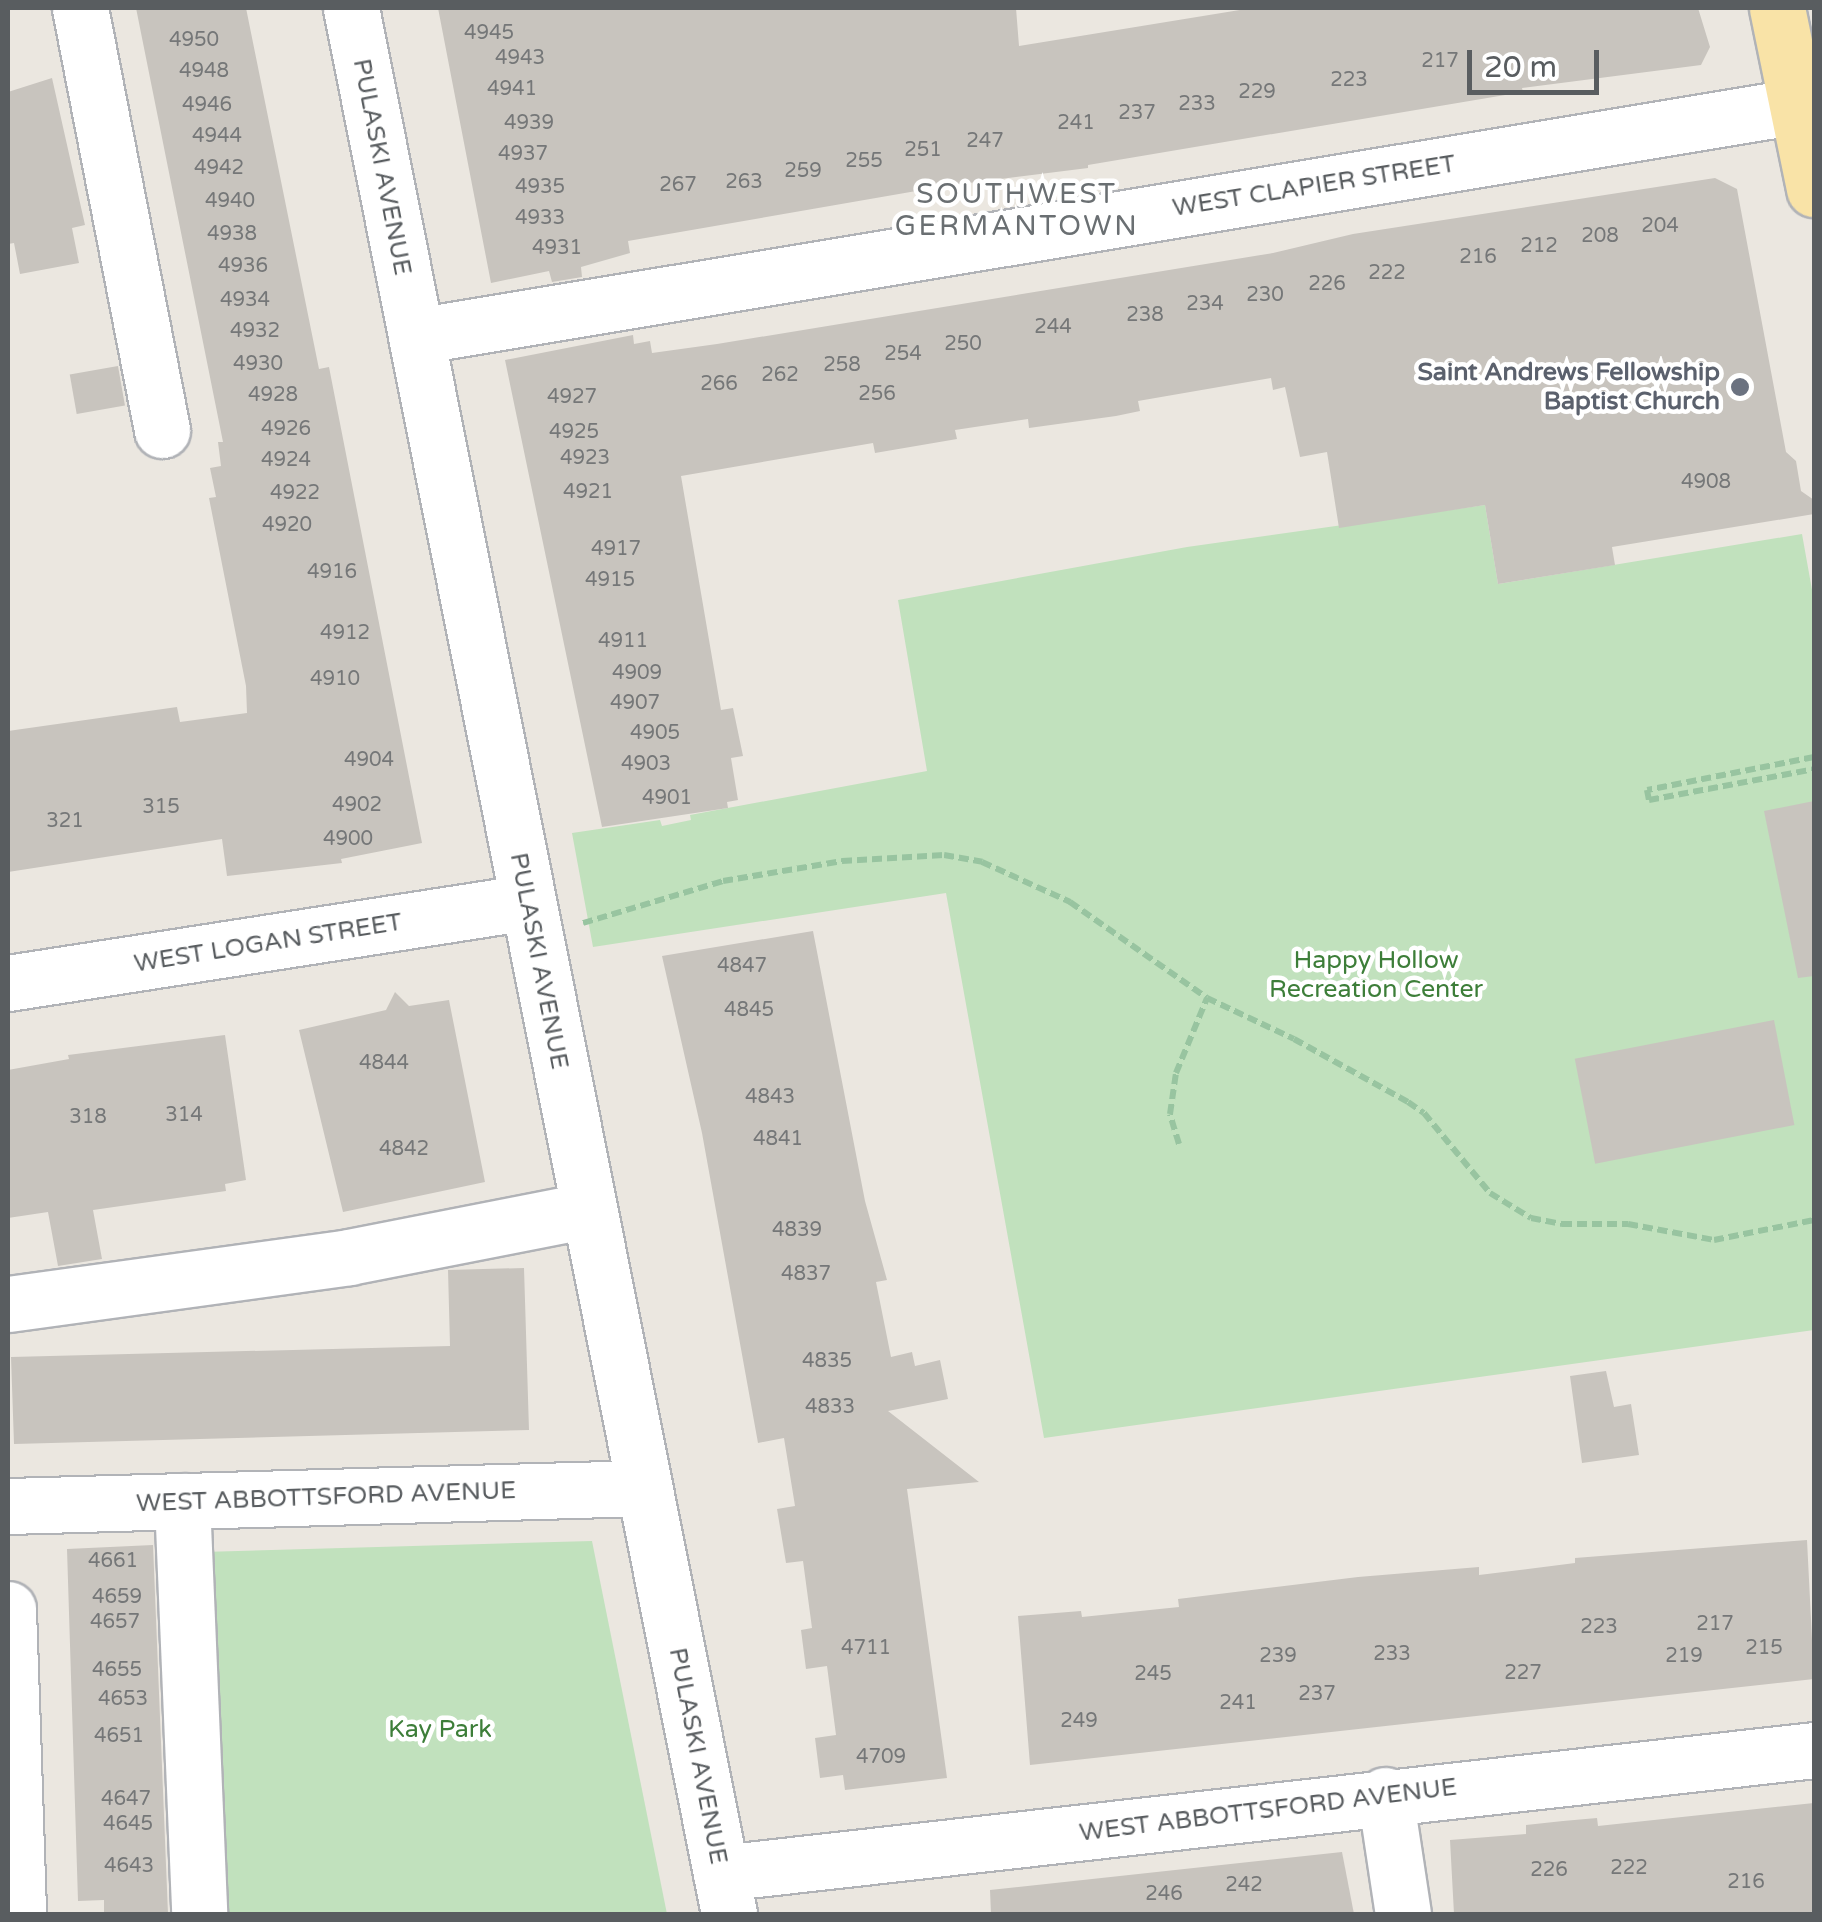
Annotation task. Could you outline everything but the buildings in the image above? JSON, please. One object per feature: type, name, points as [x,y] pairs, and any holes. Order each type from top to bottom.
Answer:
[{"type":"main road","points":[[1777,8],[1814,188]]},
{"type":"street","points":[[80,8],[162,430]]},
{"type":"street","name":"PULASKI AVENUE","points":[[351,8],[725,1894]]},
{"type":"street","name":"WEST CLAPIER STREET","points":[[416,336],[1798,106]]},
{"type":"street","name":"WEST LOGAN STREET","points":[[8,983],[528,902]]},
{"type":"street","points":[[8,1304],[348,1258],[588,1210]]},
{"type":"street","name":"WEST ABBOTTSFORD AVENUE","points":[[8,1506],[644,1488]]},
{"type":"street","points":[[182,1501],[198,1914]]},
{"type":"street","points":[[8,1610],[18,1914]]},
{"type":"street","name":"WEST ABBOTTSFORD AVENUE","points":[[725,1894],[1385,1795],[1814,1750]]},
{"type":"street","points":[[1385,1795],[1403,1914]]},
{"type":"path","points":[[1814,757],[1647,790],[1649,800],[1814,769]]},
{"type":"path","points":[[528,902],[583,922],[722,882],[842,861],[944,855],[982,862],[1070,902],[1207,998],[1294,1039],[1408,1102],[1424,1113],[1490,1194],[1531,1218],[1562,1224],[1628,1224],[1714,1240],[1814,1220]]},
{"type":"path","points":[[1178,1144],[1170,1114],[1176,1074],[1207,998]]},
{"type":"green space","name":"Happy Hollow Recreation Center","points":[[1485,505],[1498,584],[1802,534],[1814,601],[1814,1330],[1044,1438],[946,893],[593,947],[572,833],[660,820],[662,826],[691,820],[690,815],[927,771],[898,600],[1187,547]]},
{"type":"green space","name":"Kay Park","points":[[592,1541],[667,1914],[215,1914],[202,1552]]},
{"type":"place","name":"Saint Andrews Fellowship Baptist Church","points":[[1740,387]]},
{"type":"district","name":"SOUTHWEST GERMANTOWN","points":[[1017,210]]}]
